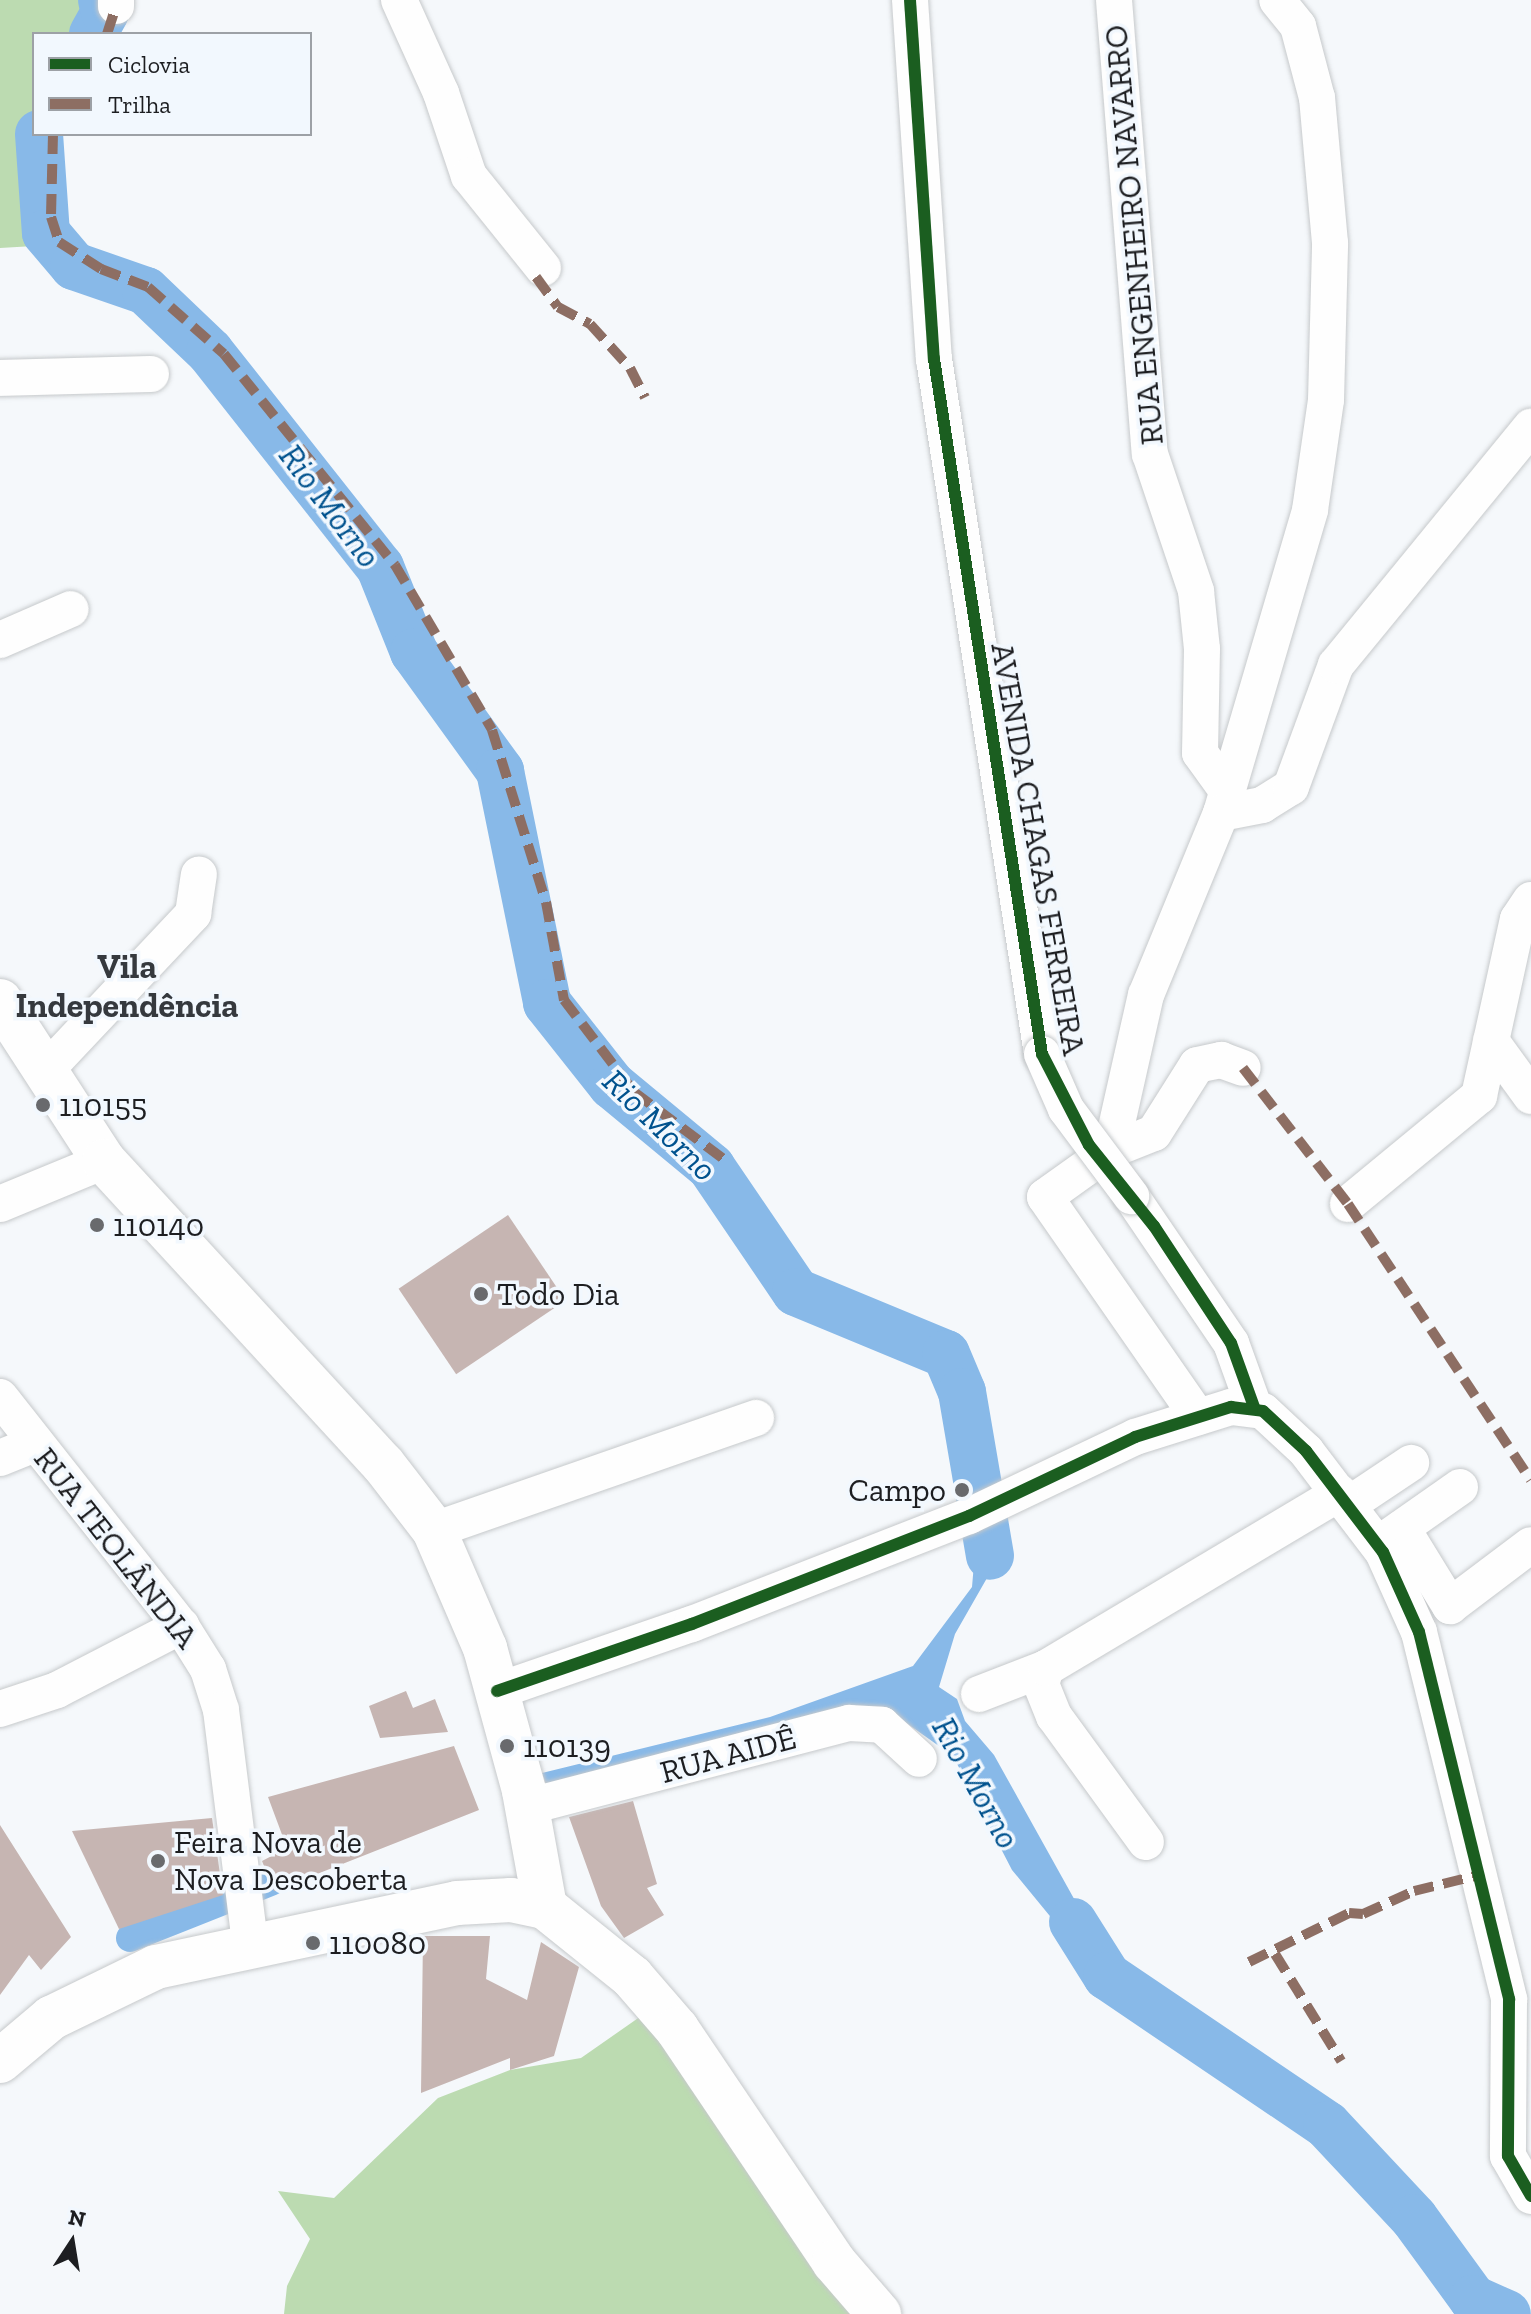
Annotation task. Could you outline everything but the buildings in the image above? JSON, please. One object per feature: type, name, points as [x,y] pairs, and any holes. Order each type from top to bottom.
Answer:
[{"type":"main road","points":[[0,1001],[48,1068],[104,1161],[383,1464],[434,1530],[497,1691],[526,1807],[545,1907]]},
{"type":"main road","points":[[0,2061],[51,2018],[107,1987],[156,1967],[250,1944],[457,1903],[502,1899],[545,1907],[632,1977],[677,2029],[834,2262],[879,2314]]},
{"type":"street","points":[[399,0],[469,176],[543,268]]},
{"type":"street","name":"AVENIDA CHAGAS FERREIRA","points":[[910,0],[937,387],[1042,1054],[1066,1109],[1131,1196],[1231,1343],[1254,1407]]},
{"type":"street","name":"RUA ENGENHEIRO NAVARRO","points":[[1114,0],[1150,454],[1196,591],[1202,649],[1200,753],[1223,801]]},
{"type":"street","points":[[1111,1150],[1146,995],[1223,801],[1310,510],[1326,400],[1330,243],[1317,98],[1298,26],[1277,0]]},
{"type":"street","points":[[0,378],[151,374]]},
{"type":"street","points":[[1223,801],[1262,805],[1291,787],[1336,665],[1531,427]]},
{"type":"street","points":[[0,640],[71,609]]},
{"type":"street","points":[[48,1068],[193,914],[199,874]]},
{"type":"street","points":[[1348,1204],[1479,1096],[1518,919],[1531,900]]},
{"type":"street","points":[[1491,1041],[1531,1096]]},
{"type":"street","points":[[1198,1417],[1045,1197],[1111,1150],[1154,1133],[1197,1065],[1221,1060],[1243,1068]]},
{"type":"street","points":[[0,1204],[104,1161]]},
{"type":"street","name":"RUA TEOLÂNDIA","points":[[0,1397],[181,1626],[208,1669],[221,1710],[250,1944]]},
{"type":"street","points":[[497,1691],[678,1630],[969,1516],[1108,1448],[1198,1417],[1254,1407],[1284,1429],[1344,1499],[1389,1536],[1450,1606],[1531,1545]]},
{"type":"street","points":[[434,1530],[756,1418]]},
{"type":"street","points":[[0,1458],[35,1444]]},
{"type":"street","points":[[979,1694],[1046,1668],[1411,1463]]},
{"type":"street","points":[[1389,1536],[1460,1487]]},
{"type":"street","points":[[1389,1536],[1419,1632],[1492,1927],[1512,2025],[1508,2156],[1531,2196]]},
{"type":"street","points":[[0,1709],[57,1690],[181,1626]]},
{"type":"street","points":[[1046,1668],[1041,1684],[1054,1716],[1146,1842]]},
{"type":"street","name":"RUA AIDÊ","points":[[526,1807],[849,1723],[882,1725],[919,1759]]},
{"type":"green space","points":[[0,0],[91,0],[94,14],[84,32],[32,32],[34,246],[0,248]]},
{"type":"green space","points":[[644,2014],[861,2314],[284,2314],[287,2286],[310,2239],[278,2191],[334,2198],[438,2098],[510,2070],[581,2058]]},
{"type":"water","points":[[1004,1520],[1003,1550],[955,1634],[939,1687],[957,1699],[965,1721],[994,1755],[1112,1967],[1104,1982],[1012,1870],[953,1756],[895,1715],[548,1790],[542,1773],[770,1717],[913,1666],[972,1587],[977,1528]]},
{"type":"waterway","name":"Rio Morno","points":[[94,32],[105,12],[102,0]]},
{"type":"waterway","name":"Rio Morno","points":[[39,136],[46,233],[74,266],[146,291],[210,352],[380,567],[414,652],[500,771],[547,1003],[612,1085],[711,1167],[796,1292],[946,1354],[962,1392],[990,1556]]},
{"type":"waterway","points":[[130,1938],[271,1882]]},
{"type":"waterway","name":"Rio Morno","points":[[1073,1922],[1107,1976],[1327,2125],[1414,2218],[1473,2299],[1507,2314]]},
{"type":"marked path","points":[[108,32],[116,6]]},
{"type":"marked path","points":[[53,136],[51,217],[59,242],[101,269],[148,287],[224,354],[395,565],[492,730],[546,902],[564,1000],[634,1092],[729,1163]]},
{"type":"marked path","points":[[536,277],[558,307],[590,324],[630,368],[645,397]]},
{"type":"marked path","points":[[1243,1068],[1348,1204],[1531,1480]]},
{"type":"marked path","points":[[1249,1962],[1349,1913],[1363,1914],[1414,1891],[1479,1875]]},
{"type":"marked path","points":[[1275,1954],[1341,2061]]},
{"type":"cycle path","points":[[910,0],[934,359],[1042,1054],[1089,1145],[1154,1226],[1231,1343],[1254,1407]]},
{"type":"cycle path","points":[[497,1691],[692,1624],[969,1516],[1135,1437],[1231,1407],[1263,1411],[1306,1451],[1383,1552],[1419,1632],[1509,1999],[1508,2156],[1531,2196]]},
{"type":"place","name":"110155","points":[[43,1105]]},
{"type":"place","name":"110140","points":[[97,1225]]},
{"type":"place","name":"Todo Dia","points":[[481,1294]]},
{"type":"place","name":"Campo","points":[[962,1490]]},
{"type":"place","name":"110139","points":[[507,1746]]},
{"type":"place","name":"Feira Nova de Nova Descoberta","points":[[158,1861]]},
{"type":"place","name":"110080","points":[[313,1943]]},
{"type":"district","name":"Vila Independência","points":[[127,986]]}]
